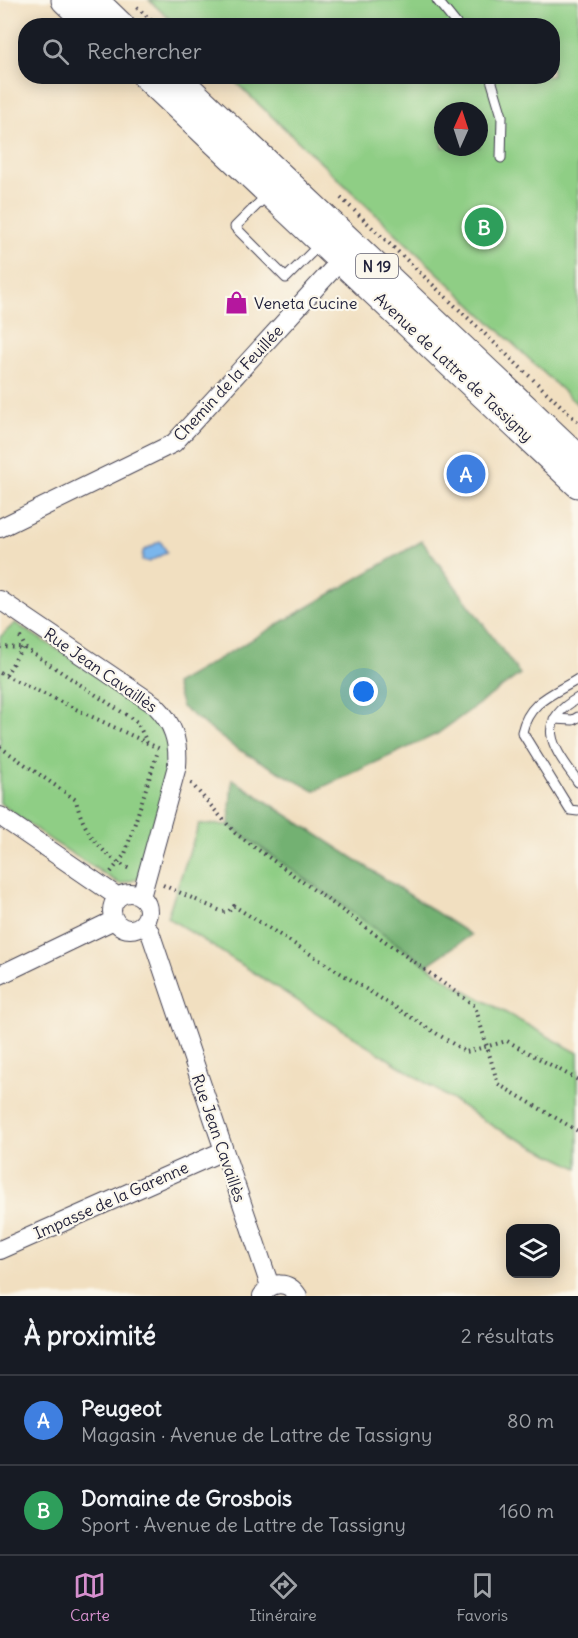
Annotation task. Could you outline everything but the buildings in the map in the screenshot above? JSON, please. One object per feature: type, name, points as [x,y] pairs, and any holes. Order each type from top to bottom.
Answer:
[{"type":"main road","points":[[65,0],[84,18]]},
{"type":"main road","points":[[93,0],[112,18]]},
{"type":"main road","name":"Avenue de Lattre de Tassigny","points":[[154,84],[578,484]]},
{"type":"main road","name":"N 19","points":[[183,84],[578,458]]},
{"type":"street","name":"Chemin de la Feuillée","points":[[0,528],[174,443],[332,251]]},
{"type":"street","name":"Rue Jean Cavaillès","points":[[0,600],[155,705],[171,727],[178,746],[177,766],[141,897]]},
{"type":"street","points":[[0,816],[118,897]]},
{"type":"street","points":[[129,893],[141,897],[147,907],[146,919],[142,924],[127,929],[114,920],[112,908],[118,897],[129,893]]},
{"type":"street","points":[[0,975],[114,920]]},
{"type":"street","name":"Rue Jean Cavaillès","points":[[142,924],[150,932],[223,1151],[266,1291]]},
{"type":"street","name":"Impasse de la Garenne","points":[[0,1250],[223,1151]]},
{"type":"street","points":[[266,1291],[288,1285],[298,1296]]},
{"type":"lane","points":[[436,0],[453,18]]},
{"type":"lane","points":[[492,84],[502,116],[501,158]]},
{"type":"lane","points":[[269,193],[235,227],[286,278],[332,251]]},
{"type":"lane","points":[[578,679],[534,706],[526,715],[522,732],[570,810],[578,811]]},
{"type":"lane","points":[[578,698],[562,707],[550,732],[552,745],[578,782]]},
{"type":"lane","points":[[554,720],[573,720],[578,717]]},
{"type":"path","points":[[130,0],[149,18]]},
{"type":"path","points":[[333,191],[578,422]]},
{"type":"path","points":[[16,628],[24,648]]},
{"type":"path","points":[[0,647],[24,648],[137,722],[147,742]]},
{"type":"path","points":[[5,675],[24,648]]},
{"type":"path","points":[[0,673],[147,742],[159,748],[167,756]]},
{"type":"path","points":[[0,747],[76,800],[80,820],[108,856]]},
{"type":"path","points":[[118,864],[125,854],[159,748]]},
{"type":"path","points":[[200,796],[235,833],[475,1006],[498,1084],[578,1131]]},
{"type":"path","points":[[181,892],[223,912],[229,911],[234,906],[466,1052],[507,1041],[578,1080]]},
{"type":"green space","points":[[149,0],[578,0],[578,405],[237,84],[560,84],[560,18],[168,18]]},
{"type":"green space","points":[[422,541],[520,674],[437,734],[314,791],[234,747],[182,707],[175,684]]},
{"type":"green space","points":[[15,623],[103,679],[148,715],[163,731],[169,746],[167,775],[138,879],[120,884],[52,841],[0,803],[0,637]]},
{"type":"green space","points":[[232,779],[471,935],[427,965],[229,825]]},
{"type":"green space","points":[[199,824],[229,825],[454,984],[578,1053],[578,1168],[496,1128],[167,917]]},
{"type":"water","points":[[160,541],[167,552],[149,562],[142,560],[143,551]]},
{"type":"place","name":"Domaine de Grosbois","points":[[484,227]]},
{"type":"place","name":"Veneta Cucine","points":[[236,303]]},
{"type":"place","name":"Peugeot","points":[[466,474]]}]
